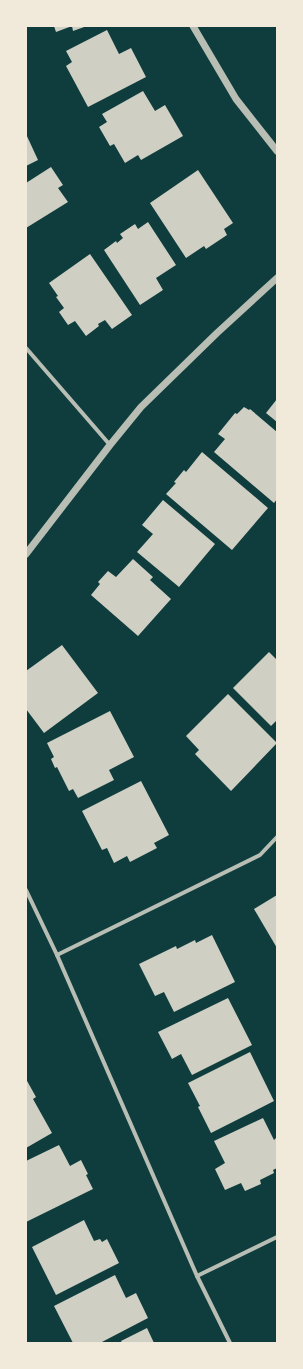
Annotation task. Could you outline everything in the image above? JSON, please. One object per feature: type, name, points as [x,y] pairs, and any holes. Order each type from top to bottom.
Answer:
[{"type":"street","points":[[193,26],[236,99],[277,151]]},
{"type":"street","points":[[26,554],[141,407],[216,333],[277,278]]},
{"type":"street","points":[[26,348],[110,445]]},
{"type":"street","points":[[58,955],[260,856],[277,836]]},
{"type":"street","points":[[26,890],[58,955],[197,1276],[230,1343]]},
{"type":"street","points":[[197,1276],[277,1237]]},
{"type":"building","points":[[54,26],[72,26],[56,32]]},
{"type":"building","points":[[72,26],[87,26],[73,31]]},
{"type":"building","points":[[107,30],[119,54],[131,48],[146,77],[88,107],[66,66],[72,62],[66,51]]},
{"type":"building","points":[[143,91],[155,111],[165,105],[183,136],[141,160],[138,155],[125,163],[114,144],[110,146],[99,127],[107,122],[102,114]]},
{"type":"building","points":[[26,134],[38,160],[26,166]]},
{"type":"building","points":[[51,167],[63,185],[58,188],[68,202],[26,228],[26,183]]},
{"type":"building","points":[[198,170],[233,223],[224,229],[227,235],[206,249],[204,246],[186,258],[150,203]]},
{"type":"building","points":[[148,222],[176,265],[156,278],[163,290],[140,305],[104,250],[116,241],[117,243],[123,238],[120,234],[135,224],[138,229]]},
{"type":"building","points":[[90,254],[132,315],[112,329],[105,320],[98,324],[99,326],[86,336],[75,321],[68,325],[59,312],[64,308],[56,297],[58,296],[49,283]]},
{"type":"building","points":[[277,399],[277,422],[266,413]]},
{"type":"building","points":[[244,407],[249,410],[250,409],[277,432],[277,499],[274,503],[214,452],[225,439],[218,434],[235,413],[237,414]]},
{"type":"building","points":[[202,452],[268,508],[232,550],[166,494],[176,483],[174,482],[184,470],[186,472]]},
{"type":"building","points":[[163,500],[215,544],[179,587],[137,552],[153,534],[142,525]]},
{"type":"building","points":[[133,559],[153,577],[150,580],[171,599],[138,636],[91,595],[100,584],[98,582],[108,571],[116,577]]},
{"type":"building","points":[[62,645],[98,693],[44,733],[26,709],[26,671]]},
{"type":"building","points":[[269,652],[277,660],[277,720],[271,726],[233,688]]},
{"type":"building","points":[[228,694],[277,743],[231,791],[195,754],[199,750],[186,736]]},
{"type":"building","points":[[110,711],[134,757],[109,770],[114,780],[78,798],[73,789],[69,791],[57,767],[55,768],[51,759],[54,757],[47,743]]},
{"type":"building","points":[[141,781],[169,835],[154,843],[157,848],[130,862],[127,856],[114,863],[107,848],[102,850],[82,811]]},
{"type":"building","points":[[277,895],[277,948],[254,909]]},
{"type":"building","points":[[212,935],[235,982],[174,1012],[164,992],[155,996],[139,964],[176,946],[177,949],[195,940],[196,943]]},
{"type":"building","points":[[228,998],[252,1045],[192,1075],[181,1054],[172,1059],[158,1032]]},
{"type":"building","points":[[250,1052],[274,1101],[211,1133],[198,1107],[200,1106],[188,1083]]},
{"type":"building","points":[[26,1079],[36,1097],[33,1099],[52,1133],[26,1148]]},
{"type":"building","points":[[263,1118],[274,1140],[276,1138],[277,1140],[277,1168],[273,1170],[274,1173],[260,1180],[261,1184],[245,1191],[241,1183],[225,1190],[215,1169],[225,1163],[214,1141]]},
{"type":"building","points":[[59,1145],[70,1166],[81,1160],[93,1189],[26,1222],[26,1161]]},
{"type":"building","points":[[84,1220],[94,1241],[100,1239],[102,1242],[107,1239],[119,1263],[56,1295],[32,1247]]},
{"type":"building","points":[[115,1275],[126,1298],[136,1293],[148,1318],[100,1343],[73,1343],[54,1306]]},
{"type":"building","points":[[147,1328],[154,1343],[122,1343],[121,1341]]}]
